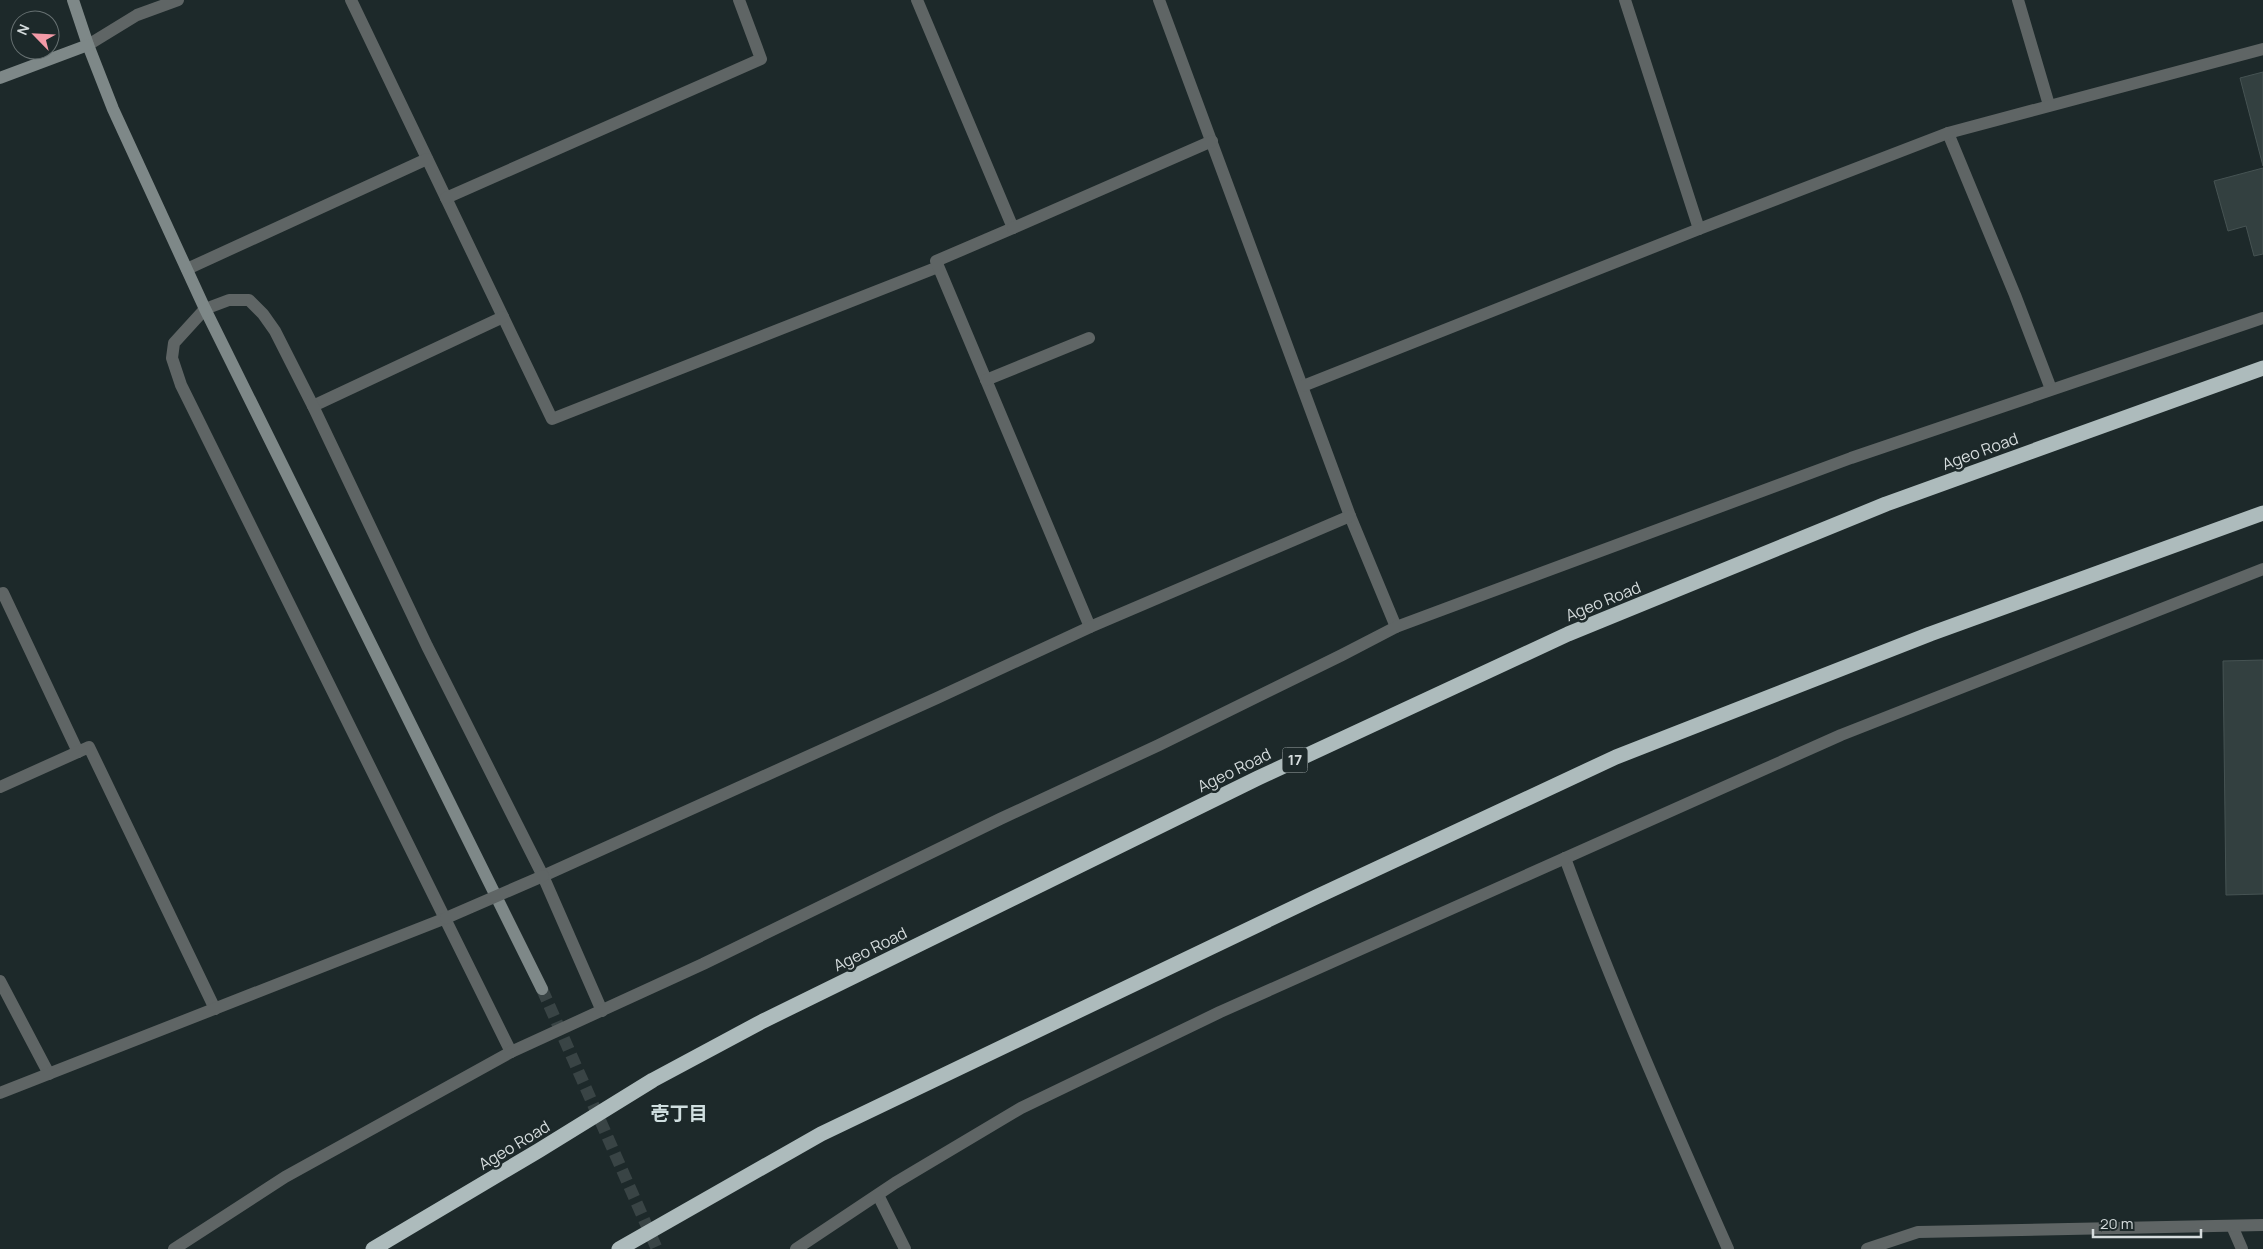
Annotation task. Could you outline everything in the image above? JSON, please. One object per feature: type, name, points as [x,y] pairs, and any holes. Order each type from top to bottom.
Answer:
[{"type":"highway","name":"Ageo Road","points":[[373,1249],[653,1080],[764,1021],[1267,774],[1568,634],[1868,511],[2263,368]]},
{"type":"highway","points":[[619,1249],[821,1134],[1316,896],[1616,757],[1930,634],[2263,513]]},
{"type":"street","points":[[73,0],[113,109],[186,269],[542,989]]},
{"type":"street","points":[[0,78],[88,45],[137,16],[178,0]]},
{"type":"street","points":[[351,0],[552,420],[938,267]]},
{"type":"street","points":[[446,198],[762,59],[739,0]]},
{"type":"street","points":[[917,0],[1013,228]]},
{"type":"street","points":[[1159,0],[1350,516],[1396,627]]},
{"type":"street","points":[[1625,0],[1699,229]]},
{"type":"street","points":[[2018,0],[2049,106]]},
{"type":"street","points":[[1303,386],[1699,229],[1948,133],[2263,49]]},
{"type":"street","points":[[1948,133],[2015,295],[2051,390]]},
{"type":"street","points":[[1090,627],[936,261],[1212,141]]},
{"type":"street","points":[[186,269],[427,159]]},
{"type":"street","points":[[511,1052],[181,385],[172,358],[174,343],[205,309],[229,300],[249,300],[264,314],[275,331],[313,406],[427,646],[543,876],[602,1011]]},
{"type":"street","points":[[313,406],[503,317]]},
{"type":"street","points":[[174,1249],[285,1177],[511,1052],[602,1011],[1176,736],[1396,627],[1851,458],[2263,318]]},
{"type":"street","points":[[986,380],[1089,338]]},
{"type":"street","points":[[0,1093],[446,918],[937,698],[1090,627],[1350,516]]},
{"type":"street","points":[[796,1249],[878,1195],[1021,1108],[1220,1012],[1841,735],[2263,569]]},
{"type":"street","points":[[1,591],[78,752]]},
{"type":"street","points":[[0,787],[89,747],[215,1009]]},
{"type":"street","points":[[1566,858],[1602,959],[1728,1249]]},
{"type":"street","points":[[0,981],[48,1074]]},
{"type":"street","points":[[878,1195],[905,1249]]},
{"type":"street","points":[[1867,1249],[1918,1232],[2263,1225]]},
{"type":"street","points":[[2232,1226],[2242,1249]]},
{"type":"building","points":[[2263,72],[2263,166],[2240,78]]},
{"type":"building","points":[[2263,168],[2263,254],[2254,256],[2246,226],[2228,231],[2214,181]]},
{"type":"building","points":[[2263,660],[2263,894],[2226,895],[2223,661]]},
{"type":"tunnel","points":[[542,989],[657,1249]]},
{"type":"district","name":"壱丁目","points":[[679,1113]]}]
